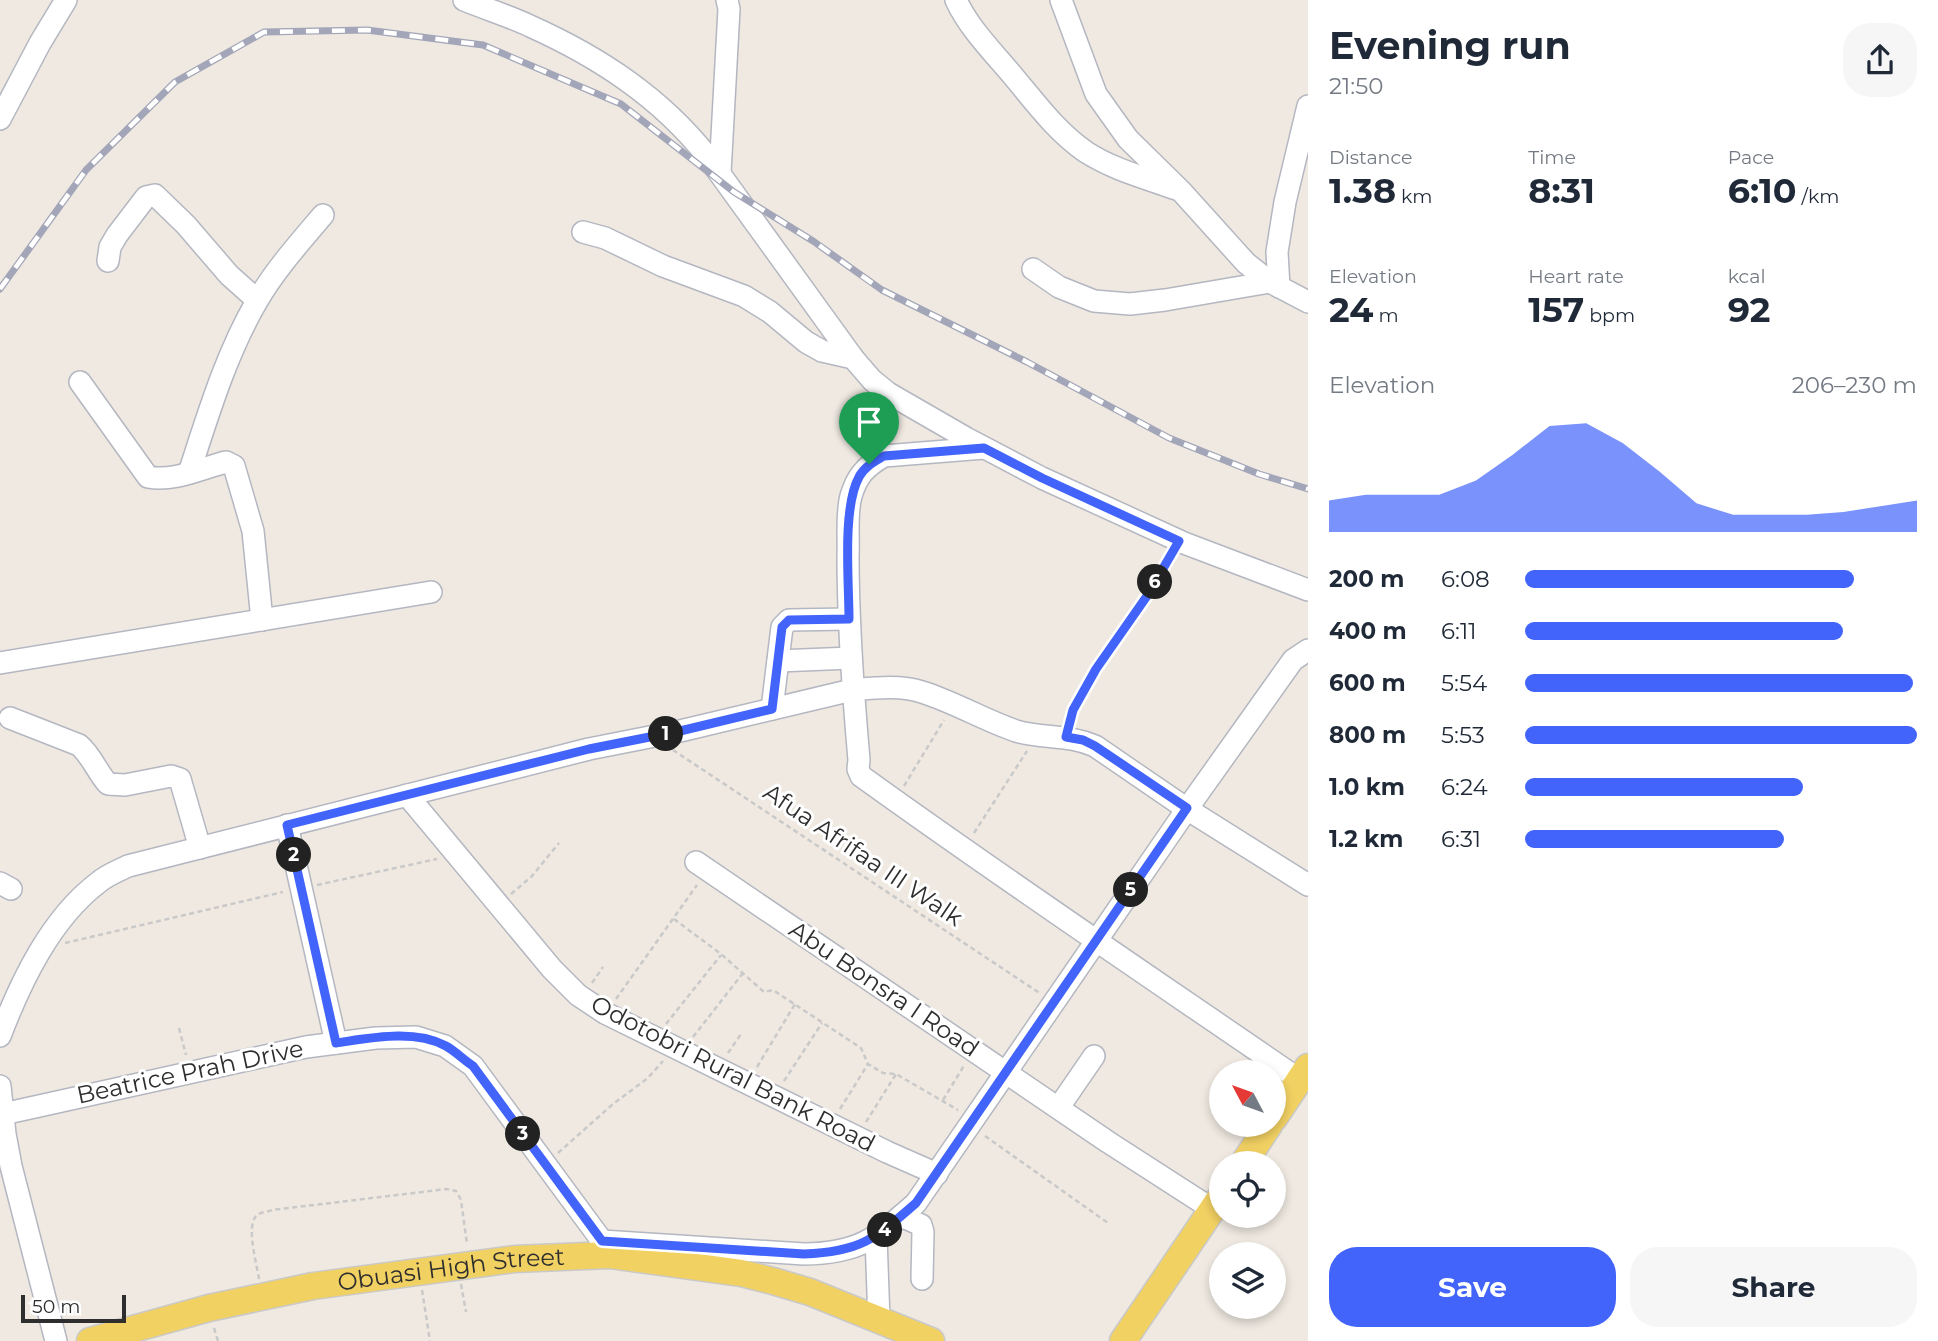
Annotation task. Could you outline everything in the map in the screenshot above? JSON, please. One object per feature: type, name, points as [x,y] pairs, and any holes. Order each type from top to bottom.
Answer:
[{"type":"main road","points":[[1286,1100],[1304,1073]]},
{"type":"main road","points":[[1122,1341],[1209,1214]]},
{"type":"main road","name":"Obuasi High Street","points":[[90,1341],[209,1308],[313,1286],[606,1248],[773,1281],[810,1292],[931,1341]]},
{"type":"street","points":[[0,118],[66,0]]},
{"type":"street","points":[[464,0],[528,25],[618,74],[686,130],[853,358],[872,380],[888,393],[1042,478],[1179,541],[1308,590]]},
{"type":"street","points":[[720,173],[729,9],[727,0]]},
{"type":"street","points":[[956,0],[976,32],[1064,135],[1114,168],[1181,191]]},
{"type":"street","points":[[1061,0],[1097,94],[1128,139],[1181,191],[1239,256],[1274,285],[1308,302]]},
{"type":"street","points":[[1274,285],[1285,202],[1308,106]]},
{"type":"street","points":[[108,261],[110,247],[117,235],[146,197],[155,195],[186,225],[229,275],[257,300]]},
{"type":"street","points":[[189,473],[210,407],[237,339],[257,300],[291,252],[323,215]]},
{"type":"street","points":[[583,232],[606,238],[663,265],[744,296],[770,312],[806,342],[822,351],[853,358]]},
{"type":"street","points":[[1033,270],[1059,287],[1094,301],[1130,304],[1274,285]]},
{"type":"street","points":[[80,382],[148,477],[189,473],[226,462],[234,466],[253,531],[262,620]]},
{"type":"street","points":[[984,448],[884,456],[869,464],[859,476],[850,498],[849,619],[860,776],[1097,940],[1304,1073]]},
{"type":"street","points":[[0,663],[431,592]]},
{"type":"street","points":[[772,709],[782,627],[789,620],[849,619]]},
{"type":"street","points":[[606,1248],[828,1253],[849,1249],[876,1237],[901,1216],[916,1203],[937,1174],[1187,808],[1293,660],[1308,650]]},
{"type":"street","points":[[778,661],[851,658]]},
{"type":"street","points":[[0,1036],[13,1002],[41,948],[76,901],[101,880],[128,866],[589,749],[653,737],[852,690],[878,687],[920,692],[1036,736],[1083,740],[1308,885]]},
{"type":"street","points":[[10,718],[79,745],[108,784],[125,785],[171,776],[180,779],[200,848]]},
{"type":"street","name":"Odotobri Rural Bank Road","points":[[407,795],[552,969],[578,995],[605,1013],[937,1174]]},
{"type":"street","points":[[287,825],[336,1043]]},
{"type":"street","name":"Abu Bonsra I Road","points":[[704,867],[1108,1142],[1209,1198]]},
{"type":"street","name":"Beatrice Prah Drive","points":[[3,1129],[190,1072],[306,1046],[376,1038],[416,1037],[445,1046],[473,1066],[606,1248]]},
{"type":"street","points":[[1059,1107],[1094,1056]]},
{"type":"street","points":[[0,1086],[3,1129],[11,1166],[56,1341]]},
{"type":"street","points":[[901,1216],[921,1225],[922,1279]]},
{"type":"street","points":[[876,1237],[879,1320]]},
{"type":"path","points":[[1066,737],[1073,710],[1096,669],[1147,596],[1179,541]]},
{"type":"path","points":[[895,801],[952,705]]},
{"type":"path","points":[[963,849],[1036,736]]},
{"type":"path","name":"Afua Afrifaa III Walk","points":[[653,737],[1054,1002]]},
{"type":"path","points":[[498,905],[532,876],[559,843]]},
{"type":"path","points":[[41,948],[456,855]]},
{"type":"path","points":[[605,1013],[674,919],[697,885],[704,867]]},
{"type":"path","points":[[674,919],[722,954],[764,992],[772,990],[862,1048],[868,1064],[883,1073],[896,1074],[942,1101],[1108,1223]]},
{"type":"path","points":[[545,1165],[613,1104],[648,1078],[665,1059],[670,1044],[722,954]]},
{"type":"path","points":[[670,1044],[720,1004],[743,973]]},
{"type":"path","points":[[748,1082],[795,1004]]},
{"type":"path","points":[[775,1096],[822,1023]]},
{"type":"path","points":[[179,1028],[190,1072]]},
{"type":"path","points":[[718,1067],[741,1034]]},
{"type":"path","points":[[942,1101],[974,1049]]},
{"type":"path","points":[[831,1124],[868,1064]]},
{"type":"path","points":[[857,1137],[896,1074]]},
{"type":"path","points":[[263,1296],[251,1228],[259,1214],[272,1210],[447,1189],[456,1191],[461,1200],[466,1312]]},
{"type":"path","points":[[419,1273],[430,1341]]},
{"type":"railway","points":[[0,289],[86,170],[175,82],[264,32],[367,30],[483,45],[621,104],[734,192],[813,241],[882,290],[1027,362],[1169,438],[1259,474],[1308,489]]},
{"type":"route","points":[[984,448],[1042,478],[1179,541],[1147,596],[1096,669],[1073,710],[1066,737],[1083,740],[1095,746],[1187,808],[916,1203],[876,1237],[849,1249],[804,1254],[602,1241],[473,1066],[445,1046],[416,1037],[336,1043],[287,825],[589,749],[772,709],[782,627],[789,620],[849,619],[850,498],[859,476],[869,464],[884,456],[984,448]]}]
